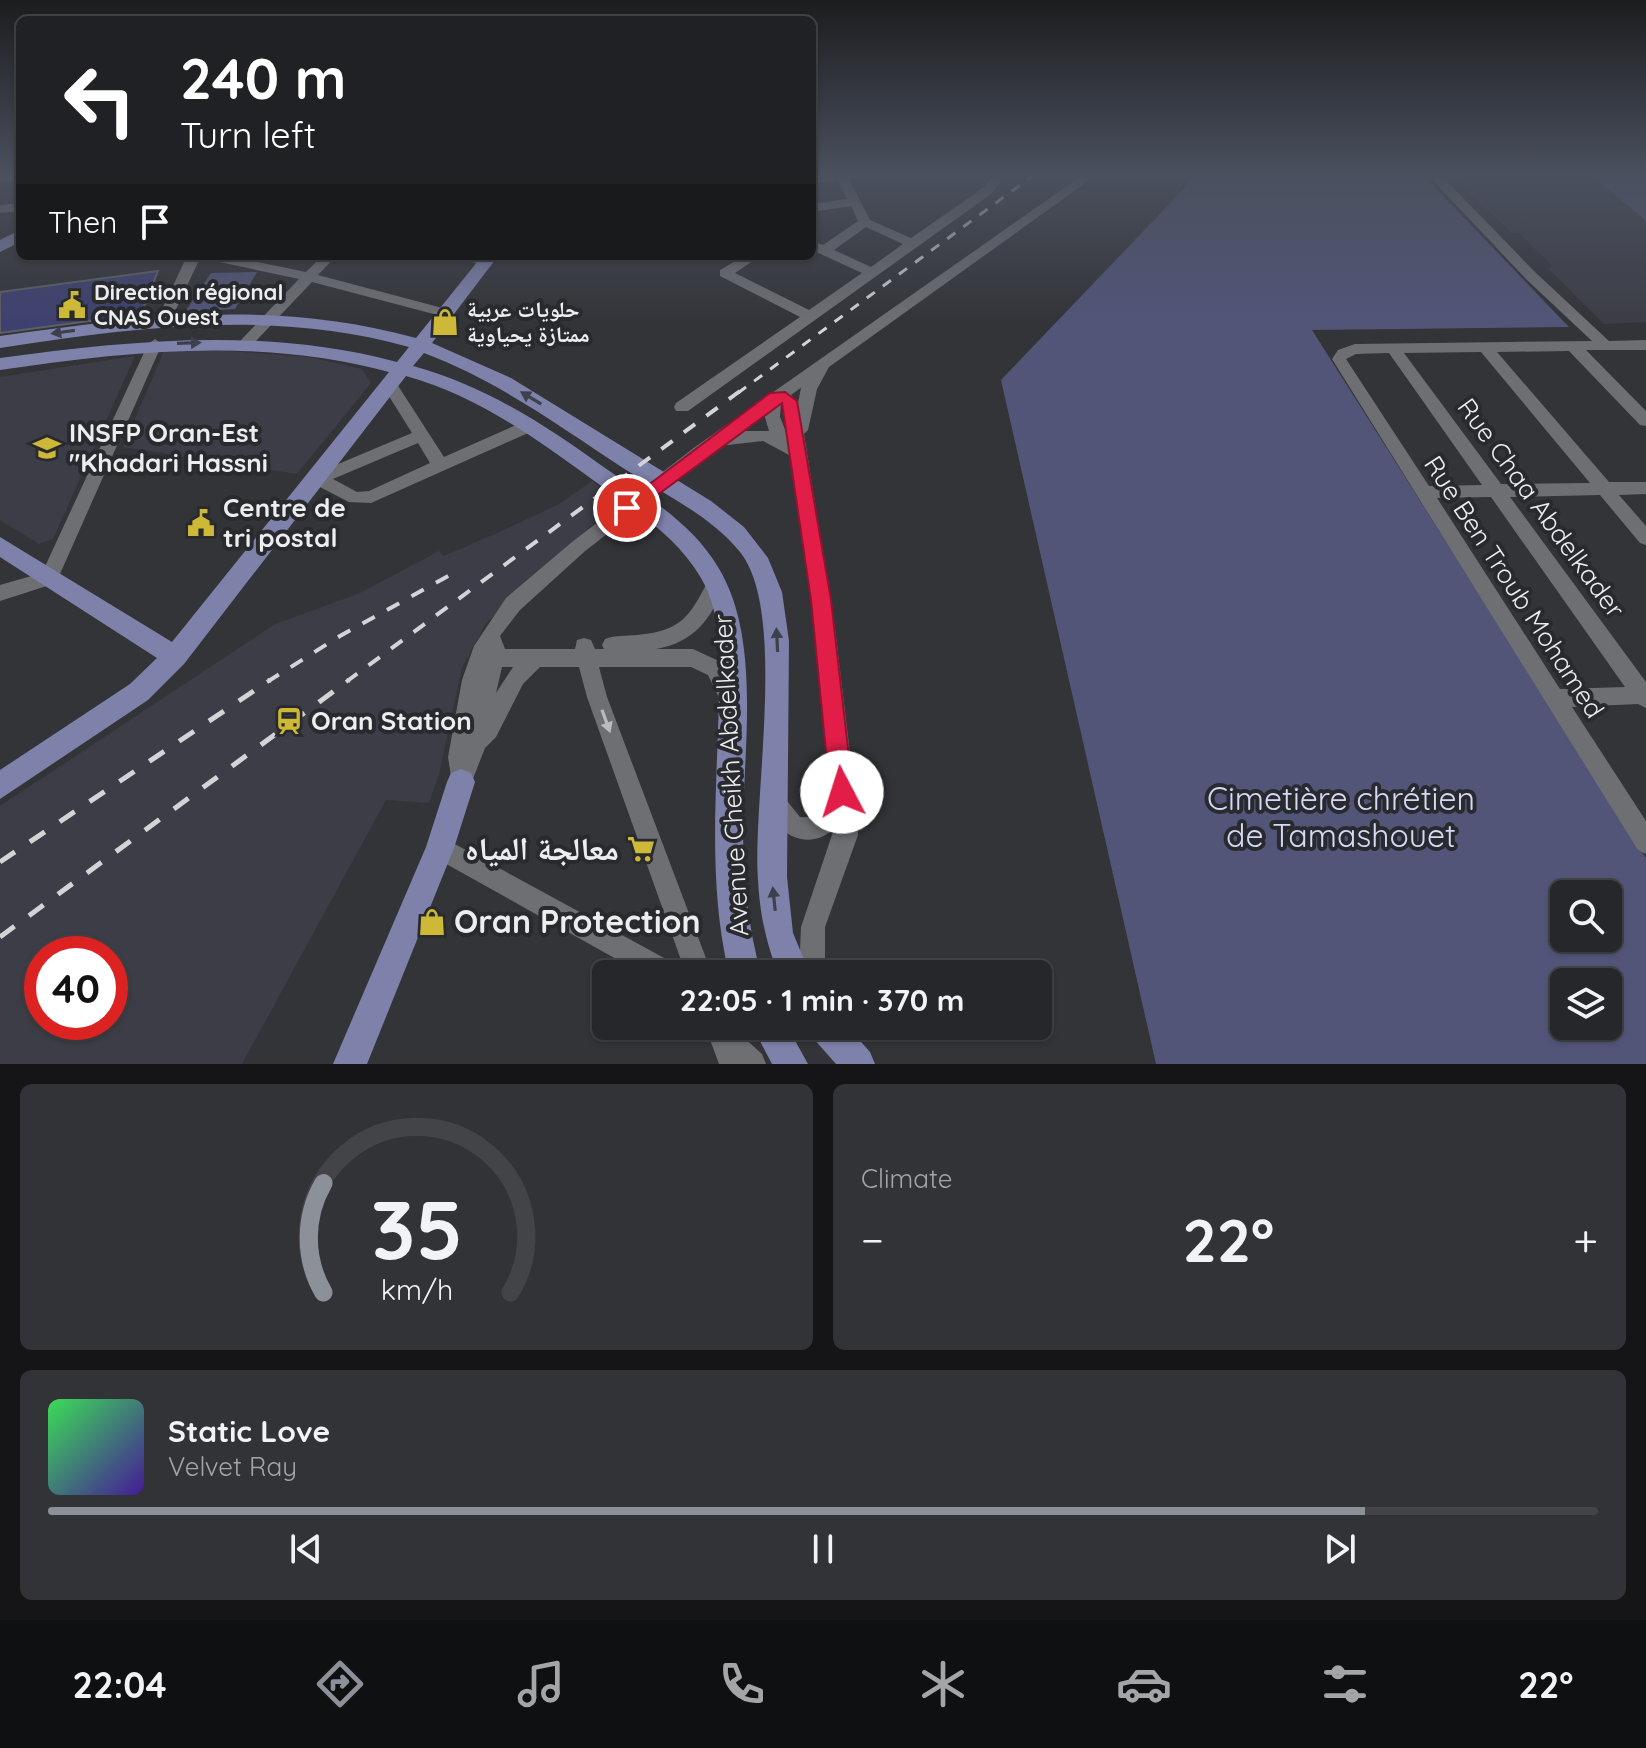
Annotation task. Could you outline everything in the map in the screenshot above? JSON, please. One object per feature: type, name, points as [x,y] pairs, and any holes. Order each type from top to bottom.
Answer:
[{"type":"main road","points":[[0,786],[139,692],[175,657],[487,260]]},
{"type":"main road","name":"Avenue Cheikh Abdelkader","points":[[0,342],[164,320],[270,317],[375,333],[421,345],[524,394],[672,489],[738,536],[759,563],[768,584],[777,641],[774,904],[778,933],[789,960]]},
{"type":"main road","name":"Avenue Cheikh Abdelkader","points":[[0,364],[155,344],[247,342],[299,347],[396,377],[482,398],[531,425],[648,507],[683,538],[716,584],[728,618],[733,713],[731,888],[734,925],[742,960]]},
{"type":"main road","points":[[0,546],[175,657]]},
{"type":"main road","points":[[350,1064],[440,848],[461,782]]},
{"type":"main road","points":[[776,1040],[791,1064]]},
{"type":"main road","points":[[837,1040],[858,1064]]},
{"type":"street","points":[[818,248],[862,224]]},
{"type":"street","points":[[869,224],[913,244]]},
{"type":"street","points":[[682,407],[941,224]]},
{"type":"street","points":[[461,782],[475,745],[489,653],[502,615],[578,547],[701,451],[1024,224]]},
{"type":"street","points":[[1481,224],[1605,345]]},
{"type":"street","points":[[818,248],[873,273]]},
{"type":"street","points":[[164,320],[192,260]]},
{"type":"street","points":[[229,260],[309,277],[445,313]]},
{"type":"street","points":[[247,342],[325,260]]},
{"type":"street","points":[[746,260],[725,273],[811,317]]},
{"type":"street","points":[[0,593],[49,578],[155,344]]},
{"type":"street","points":[[1578,351],[1605,345],[1646,345]]},
{"type":"street","points":[[1578,351],[1646,421]]},
{"type":"street","points":[[1397,353],[1578,351],[1646,356]]},
{"type":"street","points":[[1488,352],[1646,538]]},
{"type":"street","name":"Rue Ben Troub Mohamed","points":[[1397,353],[1339,359],[1646,842]]},
{"type":"street","name":"Rue Chaa Abdelkader","points":[[1397,353],[1645,697]]},
{"type":"street","points":[[794,457],[805,400],[815,378],[828,362]]},
{"type":"street","points":[[396,377],[421,435],[440,465]]},
{"type":"street","points":[[776,397],[785,397],[791,404],[794,457],[825,628],[846,835],[818,906],[810,946],[811,960]]},
{"type":"street","points":[[318,479],[355,498],[371,497],[531,425]]},
{"type":"street","points":[[701,451],[733,438],[756,433],[774,438],[794,457]]},
{"type":"street","points":[[318,479],[421,435]]},
{"type":"street","points":[[1422,492],[1646,488]]},
{"type":"street","points":[[489,653],[536,658],[657,641],[688,630],[703,615],[716,584]]},
{"type":"street","points":[[489,653],[682,656],[707,663],[722,678],[733,713]]},
{"type":"street","points":[[461,782],[459,757],[472,680],[489,653]]},
{"type":"street","points":[[578,653],[694,960]]},
{"type":"street","points":[[475,745],[487,731],[512,682],[536,658]]},
{"type":"street","points":[[1554,698],[1645,697]]},
{"type":"street","points":[[773,798],[786,821],[807,829],[830,822],[838,811],[842,792]]},
{"type":"street","points":[[440,848],[643,960]]},
{"type":"street","points":[[724,1040],[733,1064]]},
{"type":"street","points":[[729,1040],[752,1064]]},
{"type":"shaded area","points":[[1502,224],[1646,224],[1646,322],[1604,324],[1548,268],[1553,267],[1519,233],[1512,233]]},
{"type":"shaded area","points":[[164,351],[228,351],[308,357],[362,369],[371,383],[297,474],[123,447]]},
{"type":"shaded area","name":"INSFP Oran-Est \"Khadari Hassni","points":[[135,356],[53,539],[39,544],[0,520],[0,377]]},
{"type":"shaded area","name":"Oran Station","points":[[592,481],[618,501],[486,623],[462,668],[439,774],[429,803],[386,800],[242,1064],[0,1064],[0,806],[275,624],[358,594],[439,551],[444,556],[559,504]]},
{"type":"green space","name":"Cimetière chrétien de Tamashouet","points":[[1151,224],[1470,224],[1569,327],[1312,330],[1646,858],[1646,1064],[1156,1064],[1001,380]]},
{"type":"green space","points":[[257,272],[235,309],[185,312],[211,273]]},
{"type":"building","name":"Direction régional CNAS Ouest","points":[[158,271],[141,314],[0,333],[0,292]]},
{"type":"railway","points":[[738,393],[968,224]]},
{"type":"railway","points":[[346,682],[740,391]]},
{"type":"railway","points":[[268,682],[340,636],[459,570]]},
{"type":"railway","points":[[0,937],[349,680]]},
{"type":"railway","points":[[0,862],[268,682]]},
{"type":"place","name":"Direction régional CNAS Ouest","points":[[72,305]]},
{"type":"place","name":"حلويات عربية ممتازة يحياوية","points":[[445,322]]},
{"type":"place","name":"INSFP Oran-Est \"Khadari Hassni","points":[[47,448]]},
{"type":"place","name":"Centre de tri postal","points":[[201,523]]},
{"type":"place","name":"Oran Station","points":[[289,721]]},
{"type":"place","name":"معالجة المياه","points":[[641,849]]},
{"type":"place","name":"Oran Protection","points":[[432,922]]},
{"type":"route","points":[[627,508],[776,397],[782,396],[789,401],[821,600],[842,792]]}]
